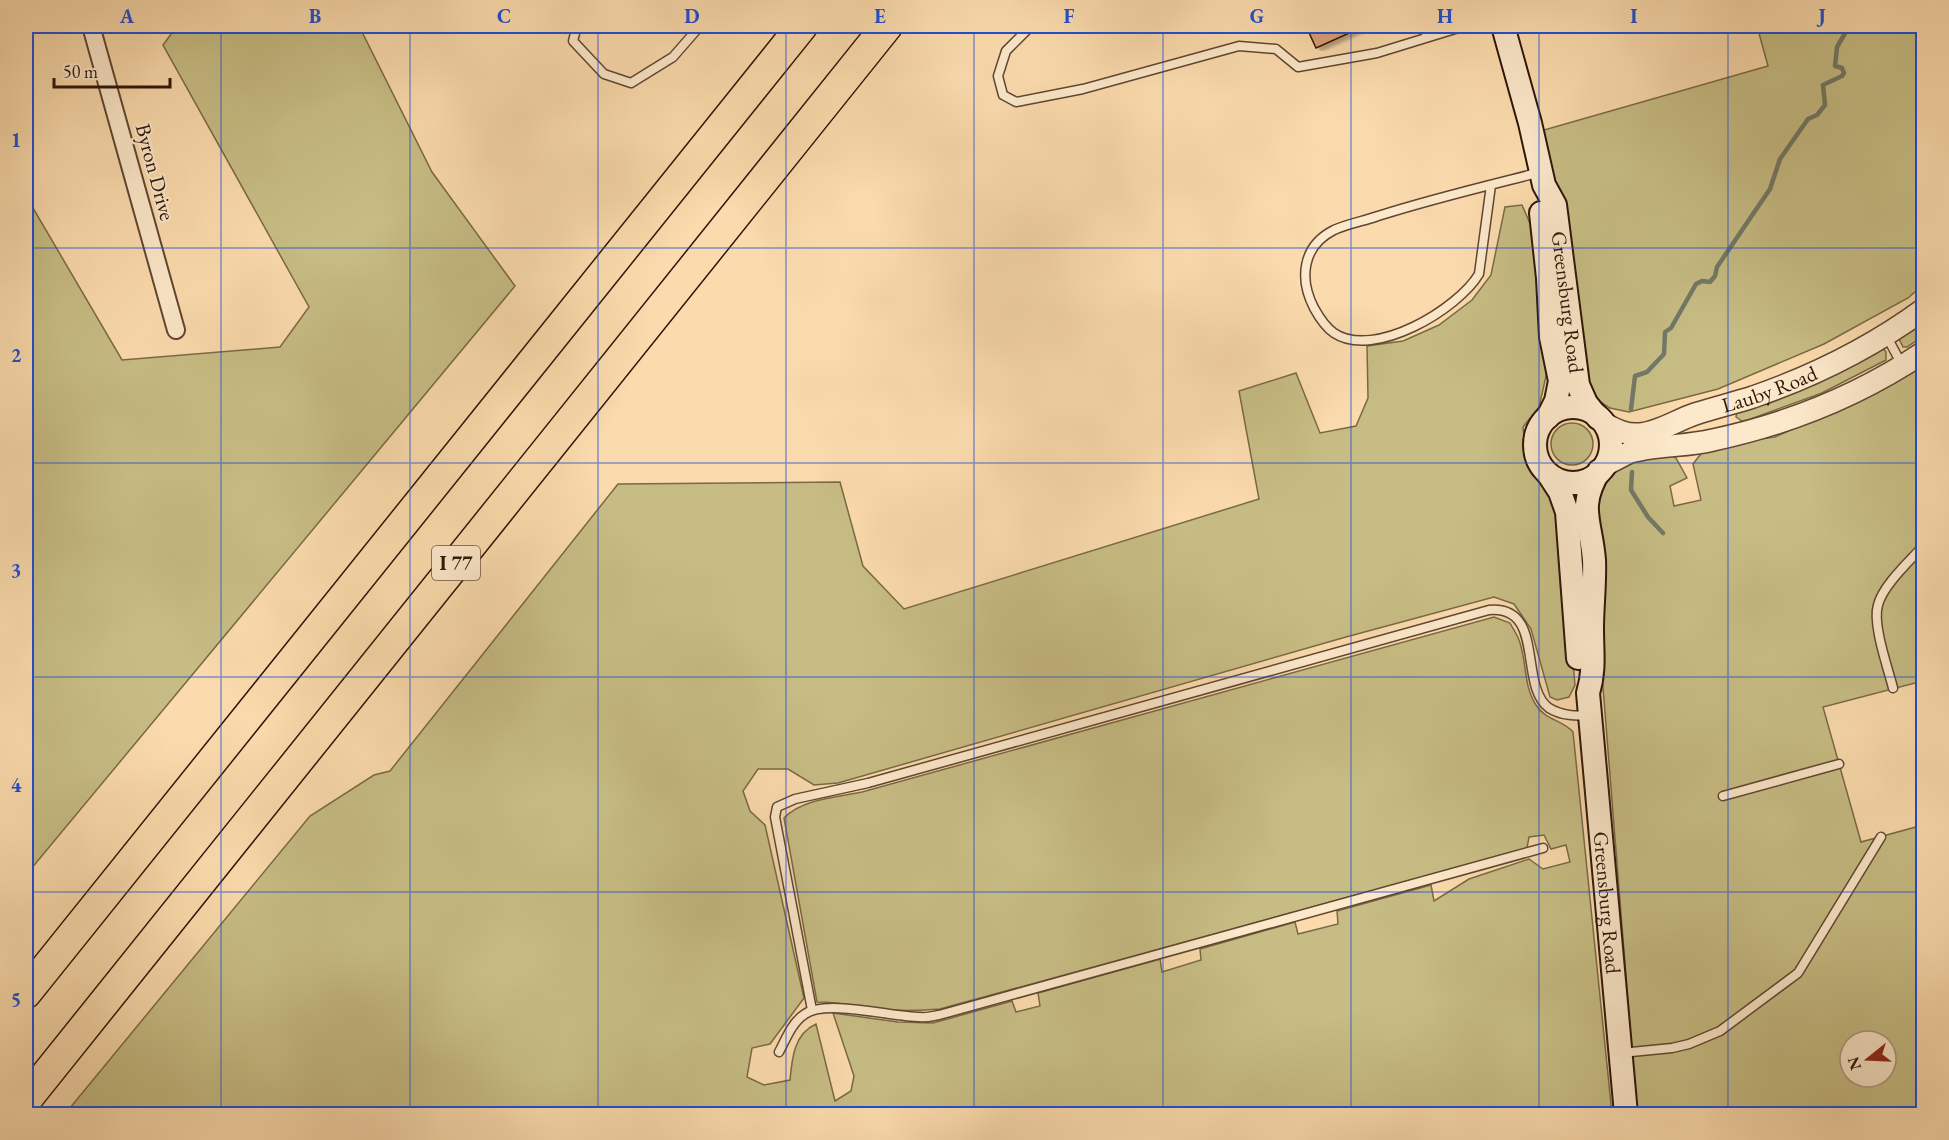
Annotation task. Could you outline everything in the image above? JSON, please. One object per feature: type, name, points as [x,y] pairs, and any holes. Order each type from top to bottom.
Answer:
[{"type":"highway","points":[[26,993],[802,26]]},
{"type":"highway","name":"I 77","points":[[26,1100],[887,26]]},
{"type":"main road","name":"Greensburg Road","points":[[1503,26],[1530,123],[1542,178],[1555,205],[1577,379],[1586,403],[1601,421]]},
{"type":"main road","name":"Greensburg Road","points":[[1542,178],[1540,208],[1548,278],[1549,324],[1560,381],[1556,401],[1548,417]]},
{"type":"main road","points":[[1574,408],[1589,411],[1601,421],[1610,445],[1609,455],[1602,468],[1585,480],[1575,482],[1558,480],[1549,475],[1538,461],[1535,444],[1539,429],[1548,417],[1558,411],[1574,408]]},
{"type":"main road","name":"Greensburg Road","points":[[1602,468],[1588,492],[1586,504],[1594,572],[1593,676],[1589,704],[1626,1114]]},
{"type":"main road","name":"Greensburg Road","points":[[1549,475],[1563,498],[1567,512],[1580,678],[1589,704]]},
{"type":"street","name":"Byron Drive","points":[[91,26],[176,330]]},
{"type":"street","name":"Lauby Road","points":[[1601,421],[1619,432],[1630,434],[1652,431],[1809,375],[1886,335],[1923,309]]},
{"type":"street","name":"Lauby Road","points":[[1602,468],[1640,450],[1712,441],[1779,424],[1837,400],[1923,352]]},
{"type":"lane","points":[[577,26],[573,41],[604,74],[631,83],[674,57],[700,26]]},
{"type":"lane","points":[[1031,26],[1006,51],[998,76],[1003,94],[1016,102],[1083,89],[1239,46],[1276,49],[1298,66],[1377,53],[1465,26]]},
{"type":"lane","points":[[1424,26],[1427,37]]},
{"type":"lane","points":[[1491,185],[1479,274],[1472,287],[1424,323],[1401,333],[1356,340],[1335,334],[1321,321],[1310,299],[1304,278],[1309,255],[1318,242],[1334,230],[1401,208],[1491,185],[1542,178]]},
{"type":"lane","points":[[1886,335],[1902,365]]},
{"type":"lane","points":[[1893,688],[1876,620],[1878,604],[1885,590],[1923,544]]},
{"type":"lane","points":[[812,1010],[775,817],[777,807],[795,799],[868,783],[1489,610],[1500,609],[1515,616],[1524,631],[1539,696],[1548,707],[1568,716],[1589,704]]},
{"type":"lane","points":[[1723,796],[1839,764]]},
{"type":"lane","points":[[1620,1053],[1672,1048],[1689,1044],[1720,1031],[1797,973],[1881,837]]},
{"type":"lane","points":[[779,1052],[795,1023],[805,1013],[812,1010],[846,1008],[923,1018],[939,1015],[1544,848]]},
{"type":"shaded area","points":[[177,26],[359,26],[432,172],[515,286],[26,875],[26,196],[122,360],[280,347],[309,307],[163,45]]},
{"type":"shaded area","points":[[1757,26],[1923,26],[1923,285],[1908,298],[1824,344],[1718,389],[1629,412],[1610,408],[1598,400],[1586,375],[1544,130],[1768,66]]},
{"type":"shaded area","points":[[1522,205],[1538,242],[1547,372],[1539,407],[1523,427],[1527,464],[1549,492],[1561,522],[1575,685],[1569,697],[1557,700],[1550,697],[1531,629],[1514,604],[1494,597],[1346,637],[838,783],[814,785],[788,769],[758,769],[743,791],[750,811],[765,825],[804,998],[770,1044],[752,1048],[747,1077],[764,1085],[790,1080],[795,1048],[803,1034],[816,1024],[835,1101],[851,1091],[854,1076],[833,1013],[898,1022],[933,1023],[1012,1001],[1016,1012],[1040,1006],[1038,993],[1160,959],[1162,972],[1201,960],[1200,949],[1295,922],[1298,934],[1338,924],[1337,911],[1431,885],[1434,901],[1469,879],[1529,859],[1543,869],[1570,862],[1566,845],[1551,849],[1544,835],[1529,837],[1527,848],[940,1009],[894,1010],[817,1002],[784,818],[791,812],[820,800],[862,792],[1494,617],[1510,623],[1517,636],[1529,689],[1536,705],[1544,714],[1573,732],[1612,1114],[65,1114],[310,816],[374,775],[390,771],[618,484],[840,482],[863,566],[904,609],[1259,499],[1239,391],[1296,373],[1320,433],[1356,426],[1368,398],[1367,346],[1403,341],[1439,325],[1472,300],[1491,275],[1505,207]]},
{"type":"shaded area","points":[[1923,317],[1923,336],[1907,347],[1903,347],[1899,339]]},
{"type":"shaded area","points":[[1882,347],[1886,352],[1886,360],[1822,393],[1748,420],[1742,421],[1736,417],[1737,411]]},
{"type":"shaded area","points":[[1923,364],[1923,681],[1823,707],[1861,842],[1923,825],[1923,1114],[1637,1114],[1602,675],[1597,537],[1599,483],[1616,467],[1662,451],[1676,458],[1687,478],[1670,486],[1674,506],[1701,500],[1693,464],[1707,446],[1775,437],[1874,393]]},
{"type":"shaded area","points":[[1572,423],[1587,429],[1593,444],[1587,459],[1572,465],[1557,459],[1551,444],[1557,429]]},
{"type":"building","points":[[1306,26],[1365,26],[1316,48]]},
{"type":"waterway","points":[[1631,409],[1635,376],[1647,372],[1664,354],[1665,332],[1671,328],[1696,284],[1702,281],[1710,282],[1715,276],[1717,267],[1770,189],[1780,159],[1808,119],[1817,115],[1825,105],[1823,85],[1844,73],[1842,68],[1835,66],[1837,47],[1848,26]]},
{"type":"waterway","points":[[1632,472],[1631,490],[1648,517],[1663,533]]}]
